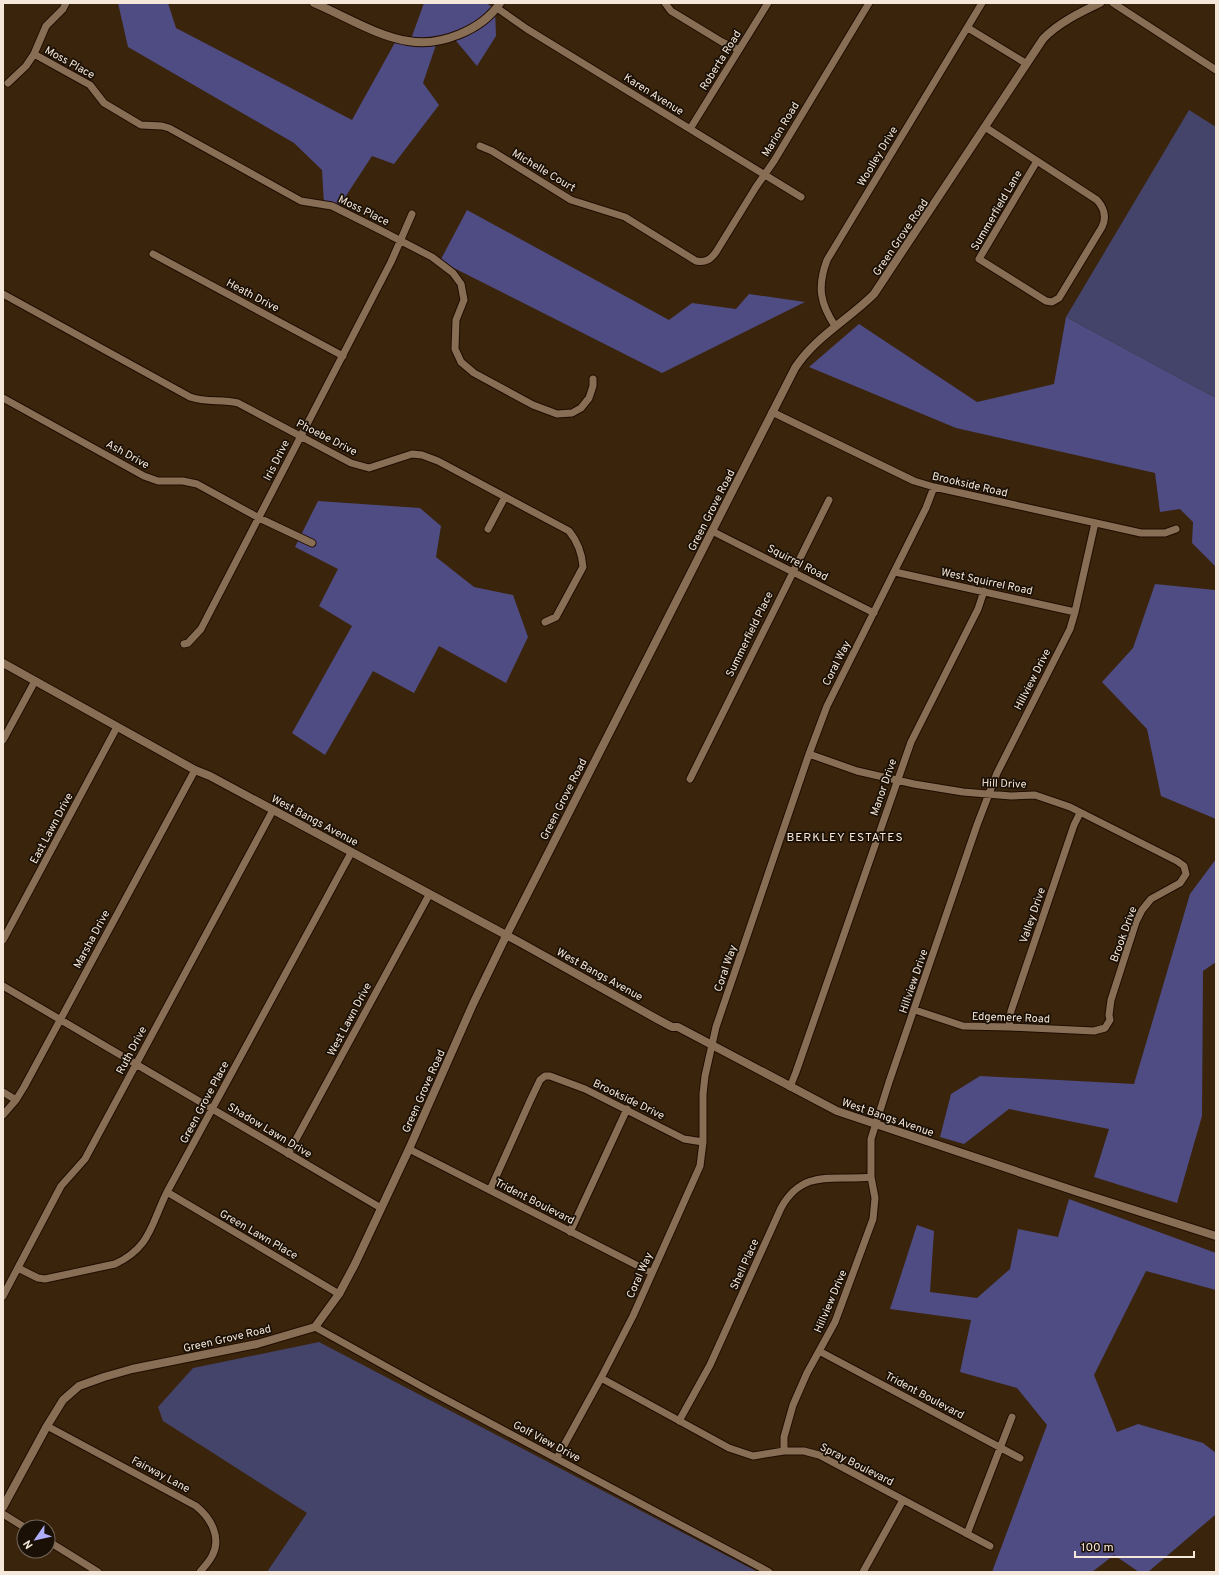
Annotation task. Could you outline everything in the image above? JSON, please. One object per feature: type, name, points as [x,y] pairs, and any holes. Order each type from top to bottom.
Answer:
[{"type":"street","points":[[8,83],[26,66],[34,54],[46,26],[63,10],[66,3]]},
{"type":"street","points":[[314,3],[392,37],[416,42],[437,40],[466,32],[482,22],[498,6]]},
{"type":"street","points":[[665,3],[671,11],[722,42],[739,50]]},
{"type":"street","name":"Roberta Road","points":[[690,129],[768,3]]},
{"type":"street","name":"Marion Road","points":[[704,262],[712,258],[716,252],[870,3]]},
{"type":"street","name":"Woolley Drive","points":[[835,326],[824,308],[822,297],[821,281],[827,260],[982,3]]},
{"type":"street","name":"Green Grove Road","points":[[3,1507],[47,1426],[63,1400],[79,1386],[87,1382],[132,1369],[257,1344],[315,1327],[339,1294],[355,1264],[409,1149],[473,1004],[506,936],[799,361],[812,346],[874,294],[1043,39],[1051,32],[1100,3]]},
{"type":"street","points":[[1112,3],[1216,70]]},
{"type":"street","name":"Karen Avenue","points":[[498,6],[514,21],[801,197]]},
{"type":"street","points":[[968,28],[1027,64]]},
{"type":"street","name":"Moss Place","points":[[34,54],[90,85],[104,103],[141,125],[162,126],[169,128],[301,200],[332,206],[432,257],[453,274],[461,284],[464,300],[456,320],[455,349],[461,362],[474,373],[533,405],[557,414],[572,413],[581,408],[589,398],[593,386],[593,379]]},
{"type":"street","name":"Summerfield Lane","points":[[985,127],[1097,200],[1102,205],[1105,217],[1102,227],[1059,298],[1052,302],[1046,301],[979,259],[1037,161]]},
{"type":"street","name":"Michelle Court","points":[[480,146],[492,151],[571,200],[625,217],[696,261],[704,262]]},
{"type":"street","name":"Iris Drive","points":[[184,644],[188,643],[201,629],[391,262],[412,214]]},
{"type":"street","name":"Heath Drive","points":[[153,254],[343,356]]},
{"type":"street","name":"Phoebe Drive","points":[[3,294],[190,397],[206,401],[230,401],[238,403],[351,463],[363,467],[375,466],[404,456],[422,455],[438,461],[569,531],[574,537],[581,552],[583,567],[581,574],[556,618],[545,622]]},
{"type":"street","name":"Ash Drive","points":[[3,398],[144,476],[158,481],[188,481],[197,484],[259,518],[312,544]]},
{"type":"street","name":"Brookside Road","points":[[772,412],[901,476],[934,487],[1095,523],[1152,534],[1165,533],[1176,528]]},
{"type":"street","name":"Coral Way","points":[[557,1458],[601,1378],[652,1273],[700,1166],[703,1142],[703,1094],[716,1027],[809,754],[827,706],[895,572],[926,508],[934,487]]},
{"type":"street","points":[[488,529],[505,497]]},
{"type":"street","name":"Summerfield Place","points":[[690,779],[792,571],[829,500]]},
{"type":"street","name":"Hillview Drive","points":[[784,1451],[784,1437],[793,1405],[835,1322],[873,1219],[876,1198],[871,1177],[871,1144],[914,1010],[997,773],[1070,629],[1095,523]]},
{"type":"street","name":"Squirrel Road","points":[[712,531],[874,613]]},
{"type":"street","name":"West Squirrel Road","points":[[895,572],[1075,612]]},
{"type":"street","name":"Manor Drive","points":[[790,1087],[911,742],[978,609],[984,592]]},
{"type":"street","name":"West Bangs Avenue","points":[[3,663],[195,770],[351,852],[657,1019],[672,1027],[678,1027],[837,1111],[1216,1236]]},
{"type":"street","points":[[3,740],[34,681]]},
{"type":"street","name":"East Lawn Drive","points":[[3,940],[117,727]]},
{"type":"street","name":"Hill Drive","points":[[809,754],[857,771],[897,781],[963,792],[1035,795],[1070,807],[1177,861],[1184,866],[1185,870]]},
{"type":"street","name":"Marsha Drive","points":[[3,1115],[16,1100],[195,770]]},
{"type":"street","name":"Ruth Drive","points":[[3,1296],[61,1186],[85,1159],[273,810]]},
{"type":"street","name":"Valley Drive","points":[[1009,1027],[1011,1011],[1072,830],[1080,813]]},
{"type":"street","name":"Green Grove Place","points":[[18,1268],[38,1278],[45,1279],[110,1266],[124,1260],[136,1251],[148,1237],[155,1224],[161,1205],[351,852]]},
{"type":"street","name":"Brook Drive","points":[[1108,1025],[1110,1020],[1109,1014],[1111,1000],[1139,916],[1151,898],[1180,882],[1186,874],[1185,870]]},
{"type":"street","name":"West Lawn Drive","points":[[288,1154],[429,895]]},
{"type":"street","name":"Shadow Lawn Drive","points":[[3,986],[381,1208]]},
{"type":"street","name":"Edgemere Road","points":[[914,1010],[957,1026],[1100,1031],[1108,1025]]},
{"type":"street","name":"Brookside Drive","points":[[490,1190],[540,1080],[546,1076],[550,1076],[585,1089],[684,1138],[703,1142]]},
{"type":"street","points":[[3,1092],[16,1100]]},
{"type":"street","points":[[570,1232],[627,1109]]},
{"type":"street","name":"Trident Boulevard","points":[[409,1149],[652,1273]]},
{"type":"street","name":"Shell Place","points":[[679,1421],[710,1365],[781,1208],[791,1193],[806,1182],[819,1178],[854,1179],[871,1177]]},
{"type":"street","name":"Green Lawn Place","points":[[168,1192],[339,1294]]},
{"type":"street","name":"Golf View Drive","points":[[315,1327],[769,1572]]},
{"type":"street","name":"Trident Boulevard","points":[[819,1351],[1020,1458]]},
{"type":"street","name":"Spray Boulevard","points":[[601,1378],[730,1448],[745,1454],[753,1456],[784,1451],[804,1451],[819,1455],[990,1546]]},
{"type":"street","points":[[967,1534],[1012,1417]]},
{"type":"street","name":"Fairway Lane","points":[[47,1426],[196,1506],[205,1513],[212,1523],[215,1534],[215,1546],[212,1556],[200,1572]]},
{"type":"street","points":[[863,1572],[902,1500]]},
{"type":"street","points":[[3,1514],[16,1522]]},
{"type":"street","points":[[56,1546],[98,1572]]},
{"type":"shaded area","points":[[118,3],[168,3],[176,28],[352,120],[398,37],[411,39],[424,3],[486,3],[495,9],[496,36],[477,66],[452,36],[438,39],[423,83],[439,105],[394,164],[372,156],[338,208],[324,204],[322,170],[294,143],[128,47]]},
{"type":"shaded area","points":[[1189,110],[1216,127],[1216,398],[1066,317]]},
{"type":"shaded area","points":[[467,210],[669,320],[692,303],[736,309],[749,294],[805,302],[662,373],[440,261]]},
{"type":"shaded area","points":[[1066,317],[1216,398],[1216,567],[1192,543],[1193,522],[1180,509],[1160,512],[1155,473],[956,428],[809,367],[859,324],[977,402],[1054,384]]},
{"type":"shaded area","points":[[318,501],[420,508],[441,526],[436,557],[474,587],[513,595],[528,637],[506,683],[439,646],[414,693],[373,671],[325,755],[292,733],[352,626],[319,606],[338,569],[295,547]]},
{"type":"shaded area","points":[[1155,584],[1215,590],[1216,586],[1216,819],[1161,796],[1147,729],[1102,682],[1133,648]]},
{"type":"shaded area","points":[[1216,859],[1216,962],[1203,971],[1202,1116],[1177,1203],[1094,1177],[1109,1129],[1009,1109],[964,1144],[940,1137],[951,1094],[980,1076],[1134,1084],[1190,894]]},
{"type":"shaded area","points":[[1069,1199],[1216,1253],[1216,1290],[1146,1271],[1094,1375],[1117,1432],[1138,1424],[1203,1443],[1216,1453],[1215,1515],[1148,1572],[1139,1572],[1114,1555],[1092,1572],[992,1572],[1047,1425],[1017,1388],[960,1372],[971,1320],[890,1309],[917,1225],[934,1231],[930,1292],[977,1298],[1010,1269],[1018,1229],[1058,1237]]},
{"type":"shaded area","points":[[319,1342],[758,1572],[267,1572],[307,1513],[163,1421],[158,1407],[193,1368]]},
{"type":"district","name":"BERKLEY ESTATES","points":[[845,837]]}]
